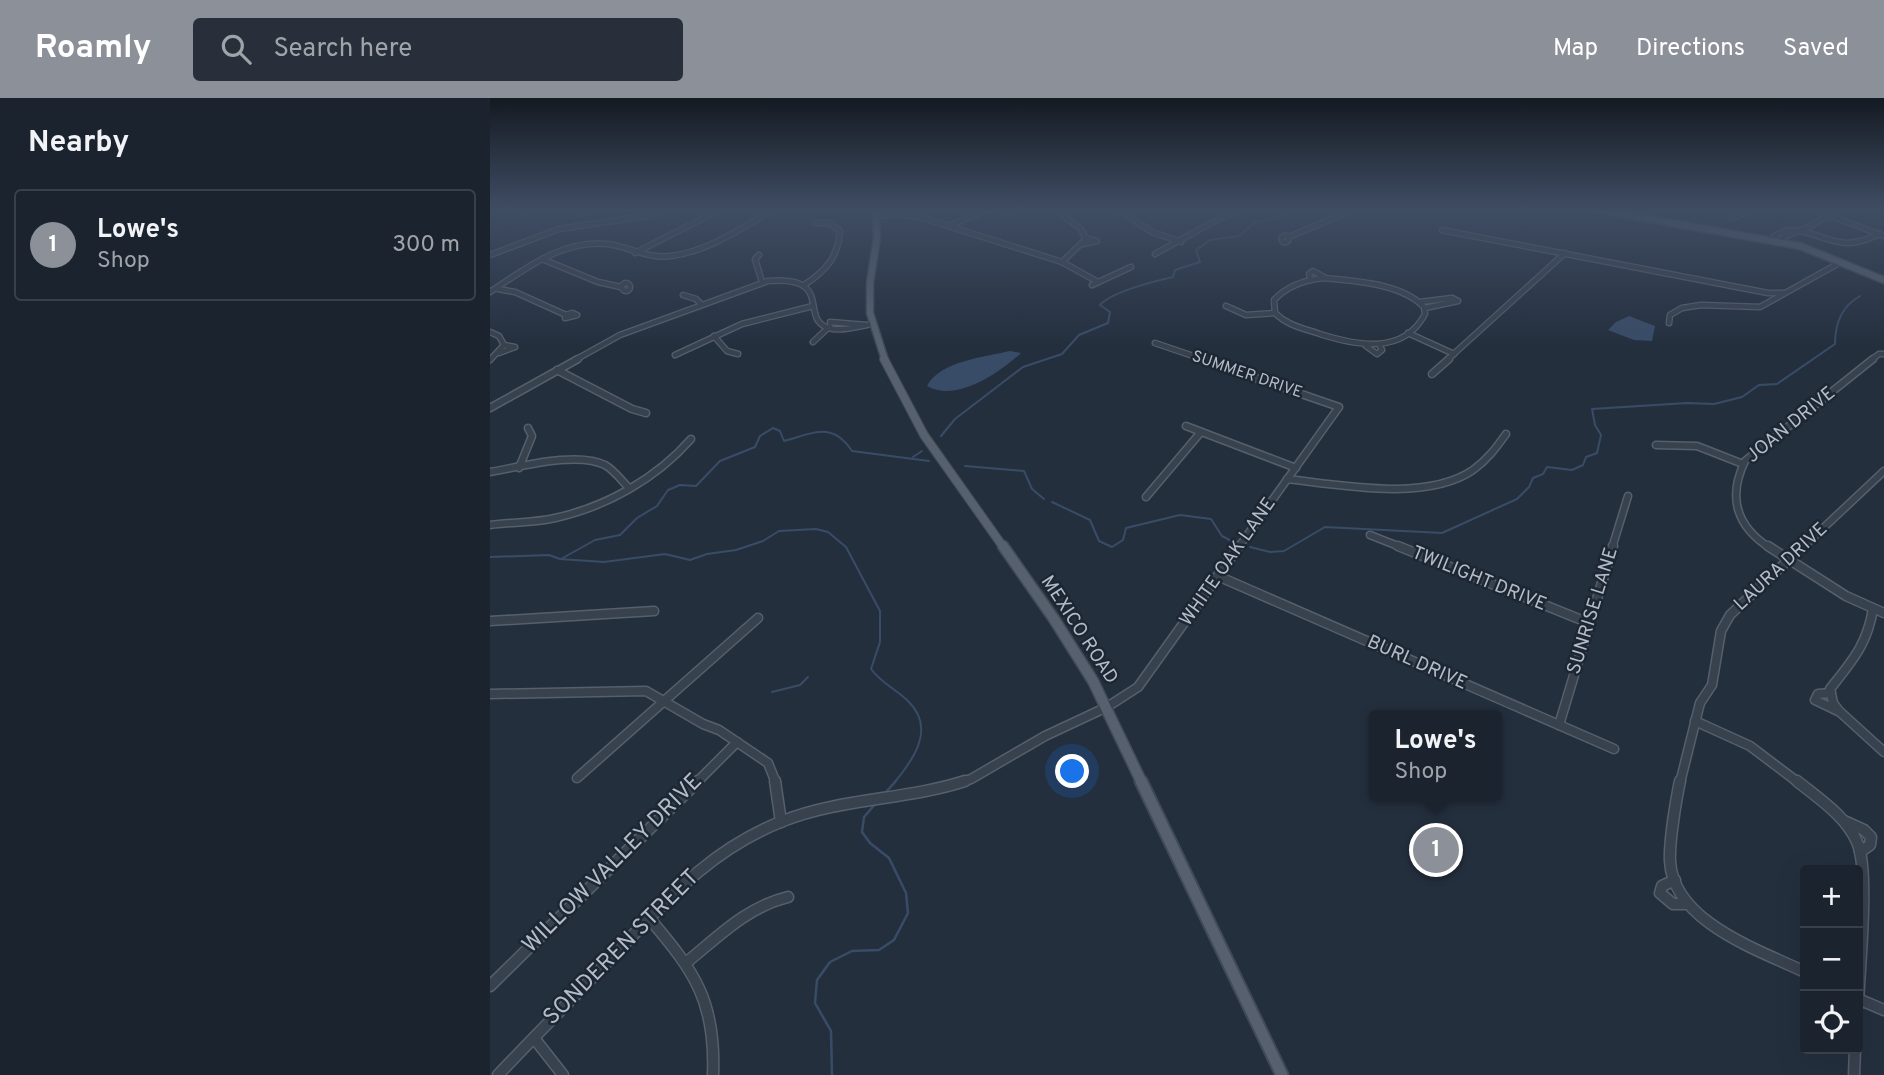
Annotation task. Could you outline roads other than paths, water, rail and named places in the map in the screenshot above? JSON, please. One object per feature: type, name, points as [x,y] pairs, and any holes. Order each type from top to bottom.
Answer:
[{"type":"main road","name":"MEXICO ROAD","points":[[873,255],[869,324],[893,380],[912,417],[1054,618],[1107,707],[1282,1075]]},
{"type":"main road","points":[[1819,255],[1884,279]]},
{"type":"street","points":[[490,292],[551,255]]},
{"type":"street","points":[[645,255],[672,256],[672,259],[677,260],[683,257],[682,255]]},
{"type":"street","points":[[758,255],[755,259],[762,282]]},
{"type":"street","points":[[804,285],[827,271],[836,255]]},
{"type":"street","points":[[1040,255],[1062,262],[1095,283],[1130,267]]},
{"type":"street","points":[[1062,262],[1070,255]]},
{"type":"street","points":[[1432,374],[1563,255]]},
{"type":"street","points":[[1573,255],[1762,292],[1784,293]]},
{"type":"street","points":[[542,259],[598,282],[621,287]]},
{"type":"street","points":[[1669,323],[1670,314],[1691,306],[1760,307],[1841,262]]},
{"type":"street","points":[[1325,278],[1405,294],[1425,308],[1422,321],[1392,343],[1380,346],[1382,350],[1377,354],[1366,346],[1288,324],[1275,313],[1273,306],[1278,295],[1311,280],[1325,278]]},
{"type":"street","points":[[490,408],[620,335],[762,282],[785,280],[804,285],[812,292],[816,317],[821,324],[854,329],[869,324]]},
{"type":"street","points":[[493,288],[514,292],[566,315]]},
{"type":"street","points":[[1762,292],[1770,296],[1770,301]]},
{"type":"street","points":[[683,295],[696,299],[701,304]]},
{"type":"street","points":[[1420,302],[1451,298],[1458,301],[1425,308]]},
{"type":"street","points":[[675,355],[714,336],[771,314],[813,306]]},
{"type":"street","points":[[1226,306],[1246,315],[1275,313]]},
{"type":"street","points":[[813,342],[831,325]]},
{"type":"street","points":[[490,332],[499,336],[504,345]]},
{"type":"street","points":[[1408,333],[1454,354]]},
{"type":"street","points":[[714,336],[727,351],[738,354]]},
{"type":"street","name":"SUMMER DRIVE","points":[[1155,343],[1339,407]]},
{"type":"street","points":[[499,353],[509,351],[515,346],[504,345]]},
{"type":"street","points":[[490,360],[504,345]]},
{"type":"street","name":"JOAN DRIVE","points":[[1882,354],[1743,464],[1737,487],[1741,524],[1758,541],[1884,613]]},
{"type":"street","points":[[556,370],[632,409],[646,412]]},
{"type":"street","name":"WHITE OAK LANE","points":[[1107,707],[1138,687],[1339,407]]},
{"type":"street","points":[[1186,426],[1296,468]]},
{"type":"street","points":[[519,468],[532,436],[528,428]]},
{"type":"street","points":[[1146,497],[1201,432]]},
{"type":"street","points":[[1287,479],[1402,489],[1422,487],[1446,481],[1477,467],[1490,456],[1506,434]]},
{"type":"street","points":[[490,525],[573,514],[600,504],[681,453],[691,439]]},
{"type":"street","points":[[1656,445],[1697,446],[1743,464]]},
{"type":"street","points":[[490,472],[573,461],[591,462],[605,466],[629,488]]},
{"type":"street","name":"LAURA DRIVE","points":[[1675,880],[1670,861],[1679,787],[1700,703],[1712,685],[1724,623],[1741,603],[1884,471]]},
{"type":"street","name":"SUNRISE LANE","points":[[1559,725],[1628,496]]},
{"type":"street","name":"TWILIGHT DRIVE","points":[[1370,535],[1589,623]]},
{"type":"street","name":"BURL DRIVE","points":[[1220,576],[1614,749]]},
{"type":"street","points":[[1873,609],[1865,642],[1831,684],[1831,693],[1839,711],[1884,752]]},
{"type":"street","points":[[490,621],[654,611]]},
{"type":"street","points":[[577,778],[758,618]]},
{"type":"street","points":[[490,694],[646,691],[737,742],[768,763],[779,796],[781,821]]},
{"type":"street","points":[[1831,693],[1818,694],[1815,700],[1825,707],[1839,711]]},
{"type":"street","name":"SONDEREN STREET","points":[[498,1075],[649,918],[702,867],[748,836],[781,821],[826,807],[930,792],[985,772],[1045,736],[1107,707]]},
{"type":"street","points":[[1695,720],[1750,746],[1844,821],[1864,830],[1871,837],[1870,845],[1860,852]]},
{"type":"street","name":"WILLOW VALLEY DRIVE","points":[[490,986],[737,742]]},
{"type":"street","points":[[1844,821],[1860,852],[1863,868],[1858,991]]},
{"type":"street","points":[[1688,904],[1673,904],[1660,893],[1662,886],[1675,880],[1688,904],[1703,919],[1723,932],[1800,970]]},
{"type":"street","points":[[687,962],[748,912],[769,900],[788,897]]},
{"type":"street","points":[[649,918],[687,962],[704,994],[710,1020],[713,1075]]},
{"type":"street","points":[[1863,1003],[1884,1010]]},
{"type":"street","points":[[534,1038],[564,1075]]},
{"type":"street","points":[[1854,1075],[1855,1054]]},
{"type":"water","points":[[1629,316],[1655,326],[1652,341],[1634,340],[1608,330],[1616,322]]},
{"type":"water","points":[[1010,351],[1021,353],[1002,369],[977,383],[951,391],[927,386],[933,378],[952,366]]},
{"type":"waterway","points":[[941,436],[955,419],[1023,367],[1062,354],[1079,335],[1108,323],[1110,312],[1100,305],[1106,300],[1134,288],[1173,277],[1175,270],[1200,262],[1198,255]]},
{"type":"waterway","points":[[1250,547],[1270,552],[1284,551],[1325,527],[1442,533],[1517,499],[1529,487],[1533,478],[1543,474],[1547,467],[1572,470],[1583,465],[1586,457],[1597,453],[1601,435],[1595,425],[1592,409],[1687,403],[1714,404],[1742,397],[1759,385],[1777,384],[1835,344],[1836,329],[1841,316],[1848,305],[1860,296]]},
{"type":"waterway","points":[[561,559],[595,540],[620,535],[637,518],[657,506],[668,490],[680,485],[696,486],[720,461],[755,447],[760,436],[773,428],[780,431],[784,441],[813,433],[830,433],[845,442],[852,451],[929,461]]},
{"type":"waterway","points":[[913,457],[922,451]]},
{"type":"waterway","points":[[965,466],[1024,471],[1032,489],[1044,499]]},
{"type":"waterway","points":[[1052,502],[1090,520],[1099,541],[1112,547],[1123,540],[1126,528],[1180,515],[1211,519],[1222,536],[1235,543]]},
{"type":"waterway","points":[[490,557],[549,555],[560,559],[604,562],[665,554],[690,560],[707,554],[736,550],[763,541],[779,531],[816,529],[828,532],[846,547],[880,611],[880,642],[871,669],[908,701],[920,722],[921,732],[915,754],[894,783]]},
{"type":"waterway","points":[[772,692],[800,685],[808,677]]},
{"type":"waterway","points":[[885,793],[896,781]]},
{"type":"waterway","points":[[832,1075],[831,1031],[815,1003],[817,980],[830,962],[852,951],[879,950],[894,940],[908,913],[906,893],[889,858],[870,843],[862,832],[864,817],[877,802]]},
{"type":"place","name":"Lowe's","points":[[1436,850]]}]
